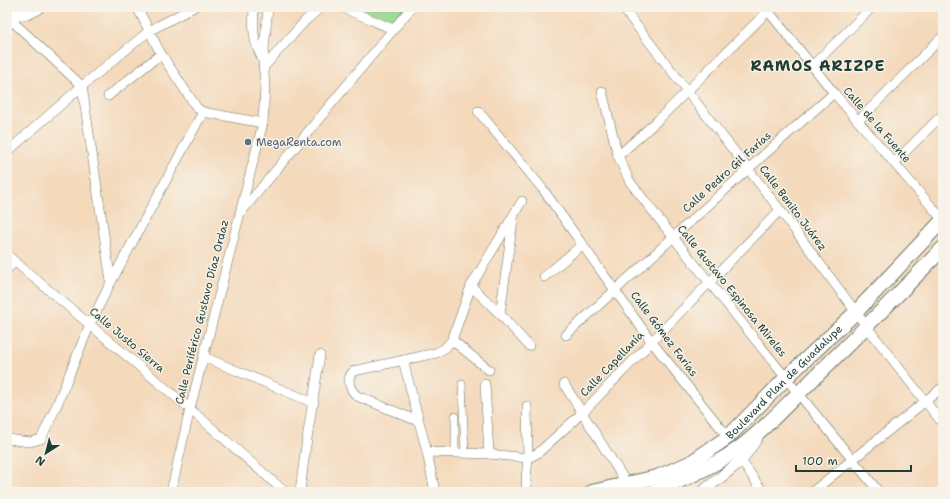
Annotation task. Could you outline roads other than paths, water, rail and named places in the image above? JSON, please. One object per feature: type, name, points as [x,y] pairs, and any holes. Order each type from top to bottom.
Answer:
[{"type":"highway","points":[[15,14],[27,12],[37,7]]},
{"type":"main road","name":"Boulevard Plan de Guadalupe","points":[[592,492],[657,477],[690,463],[728,437],[786,378],[856,312],[943,220]]},
{"type":"main road","name":"Boulevard Plan de Guadalupe","points":[[654,492],[738,456],[769,422],[867,327],[943,248]]},
{"type":"street","points":[[137,7],[161,54],[197,108],[203,112],[263,123]]},
{"type":"street","points":[[7,152],[82,86],[149,31],[194,7]]},
{"type":"street","points":[[254,7],[253,30],[256,47],[263,64]]},
{"type":"street","points":[[240,214],[263,123],[265,86],[263,64],[268,7]]},
{"type":"street","points":[[263,64],[305,21],[322,7]]},
{"type":"street","points":[[341,7],[393,29]]},
{"type":"street","name":"Calle Periférico Gustavo Díaz Ordaz","points":[[171,492],[190,409],[240,214],[412,7]]},
{"type":"street","name":"Calle Benito Juárez","points":[[622,7],[780,210],[867,327],[943,424]]},
{"type":"street","points":[[812,66],[872,7]]},
{"type":"street","points":[[618,156],[639,138],[687,91],[768,8]]},
{"type":"street","name":"Calle de la Fuente","points":[[768,8],[834,93],[943,220]]},
{"type":"street","points":[[15,14],[82,86],[111,282]]},
{"type":"street","points":[[858,121],[943,36]]},
{"type":"street","points":[[108,96],[161,54]]},
{"type":"street","name":"Calle Gustavo Espinosa Mireles","points":[[602,91],[618,156],[630,182],[798,393],[880,492]]},
{"type":"street","name":"Calle Pedro Gil Farías","points":[[566,335],[748,169],[834,93]]},
{"type":"street","name":"Calle Gómez Farías","points":[[478,111],[542,188],[651,341],[728,437]]},
{"type":"street","points":[[7,439],[30,442],[41,439],[56,407],[90,324],[111,282],[203,112]]},
{"type":"street","points":[[894,163],[943,114]]},
{"type":"street","points":[[418,421],[358,396],[352,392],[349,380],[350,374],[354,371],[436,353],[445,348],[452,340],[471,286],[522,201]]},
{"type":"street","name":"Calle Capellanía","points":[[528,458],[538,453],[582,413],[780,210]]},
{"type":"street","points":[[500,314],[513,216]]},
{"type":"street","points":[[544,277],[583,244]]},
{"type":"street","name":"Calle Justo Sierra","points":[[7,255],[190,409],[285,492]]},
{"type":"street","points":[[7,269],[15,262]]},
{"type":"street","points":[[471,286],[500,314],[529,346]]},
{"type":"street","points":[[452,340],[489,370]]},
{"type":"street","points":[[300,492],[320,355]]},
{"type":"street","points":[[204,357],[314,403]]},
{"type":"street","points":[[403,360],[427,452],[435,492]]},
{"type":"street","points":[[462,384],[465,453]]},
{"type":"street","points":[[485,384],[489,454]]},
{"type":"street","points":[[564,384],[627,484]]},
{"type":"street","points":[[812,492],[943,387]]},
{"type":"street","points":[[527,406],[527,492]]},
{"type":"street","points":[[455,416],[455,453]]},
{"type":"street","points":[[427,452],[489,454],[528,458]]},
{"type":"street","points":[[702,492],[738,456],[763,492]]},
{"type":"place","name":"MegaRenta.com","points":[[248,142]]},
{"type":"district","name":"RAMOS ARIZPE","points":[[818,66]]}]
